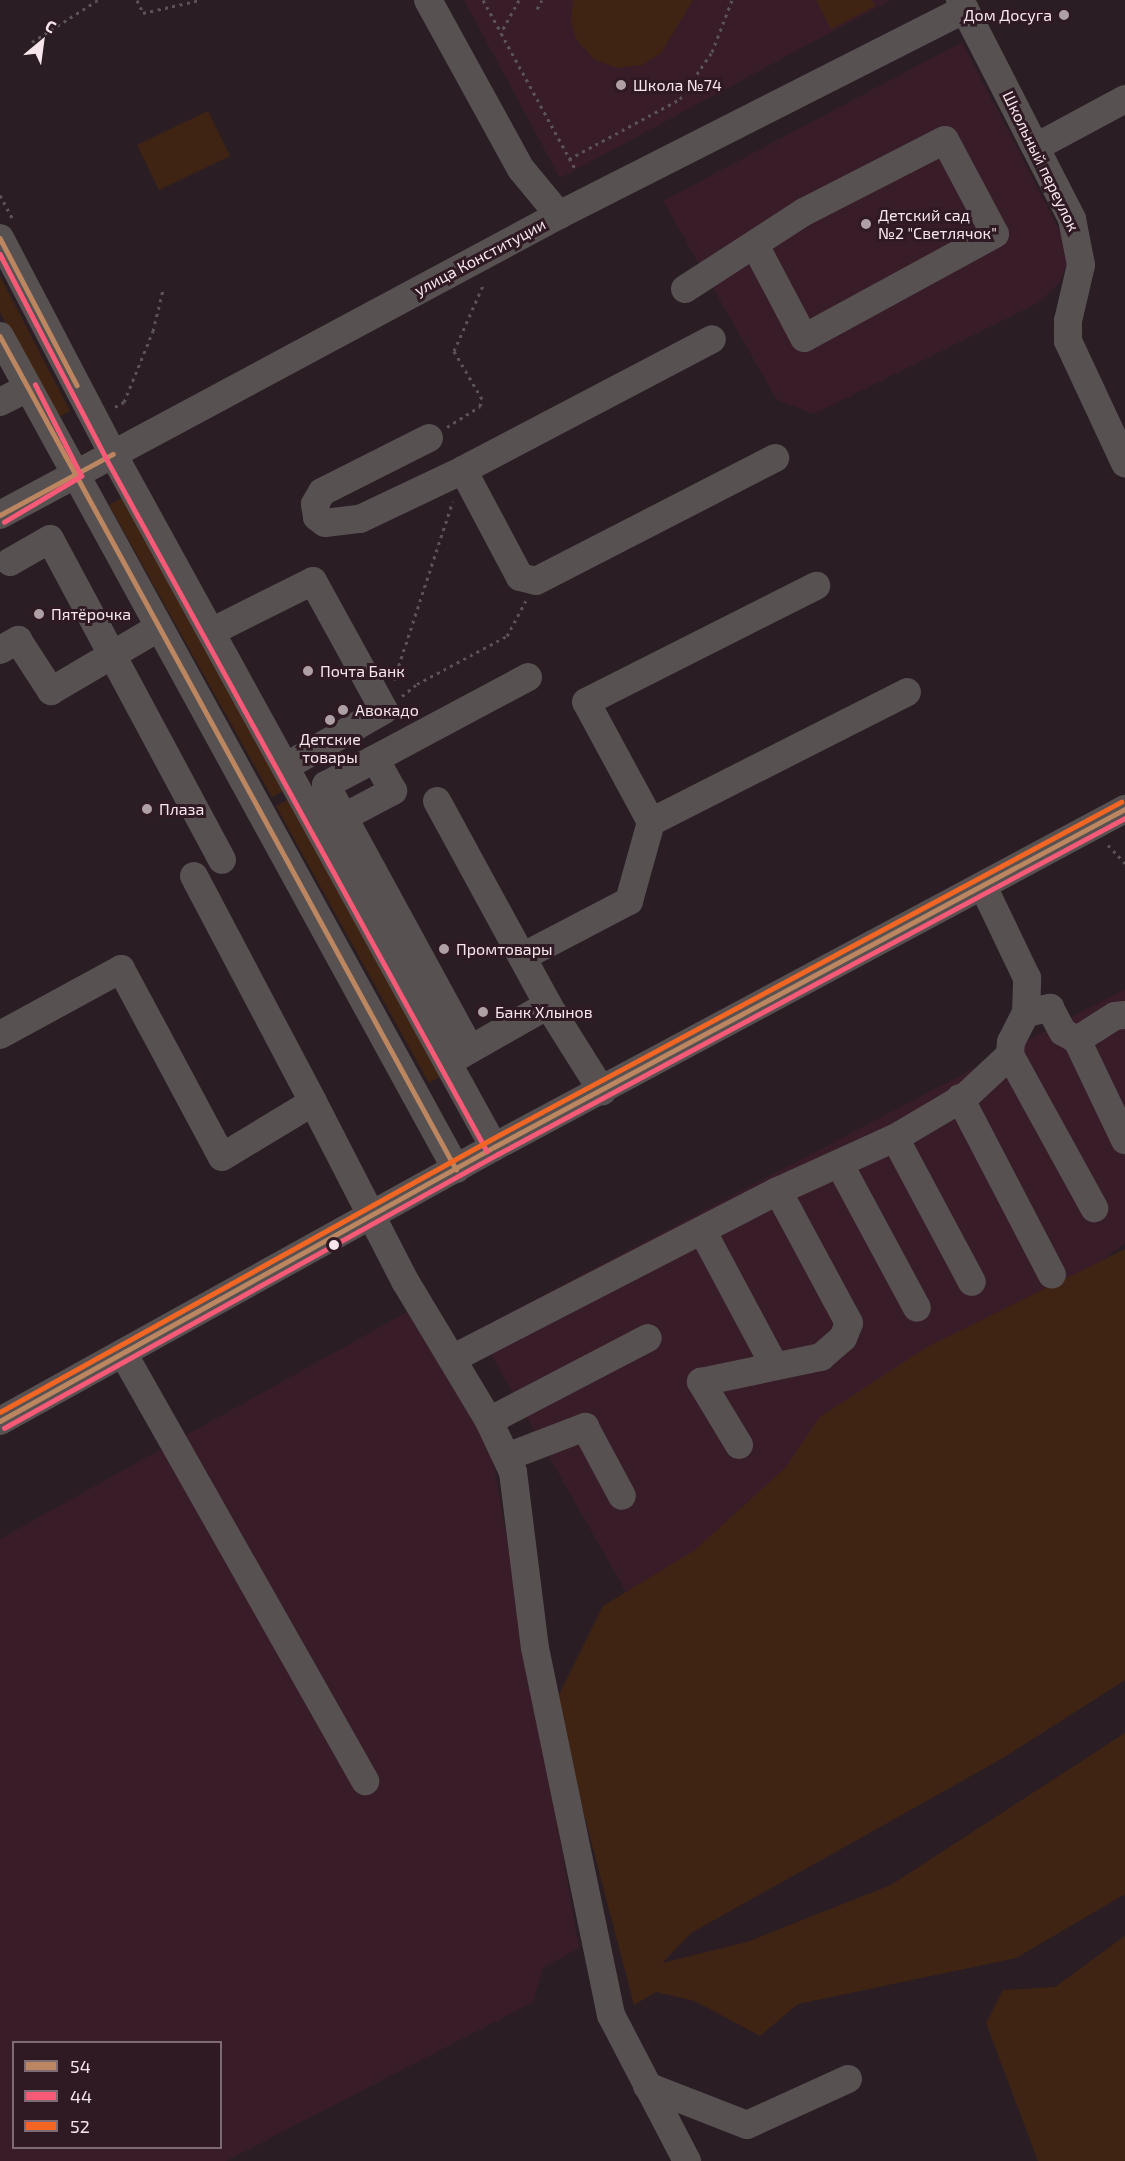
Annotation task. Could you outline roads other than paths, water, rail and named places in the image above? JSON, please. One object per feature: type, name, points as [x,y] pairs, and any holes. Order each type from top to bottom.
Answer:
[{"type":"street","points":[[428,0],[520,169],[560,215]]},
{"type":"street","name":"улица Конституции","points":[[0,515],[560,215],[962,4]]},
{"type":"street","name":"Школьный переулок","points":[[962,4],[1072,219],[1079,246],[1080,273],[1068,321],[1068,341],[1125,463]]},
{"type":"street","points":[[1036,147],[1125,99]]},
{"type":"street","points":[[685,289],[804,212],[945,140],[995,234],[804,338],[755,245]]},
{"type":"street","points":[[0,238],[113,454],[285,767],[332,824],[459,1056],[494,1147]]},
{"type":"street","points":[[0,336],[74,475],[456,1169]]},
{"type":"street","points":[[429,438],[322,492],[315,504],[317,517],[325,523],[360,519],[463,470],[712,339]]},
{"type":"street","points":[[0,402],[28,388]]},
{"type":"street","points":[[463,470],[520,577],[536,580],[776,458]]},
{"type":"street","points":[[10,562],[50,538],[222,860]]},
{"type":"street","points":[[211,632],[313,581],[384,711],[285,767]]},
{"type":"street","points":[[522,957],[629,901],[651,822],[586,702],[816,586]]},
{"type":"street","points":[[0,650],[18,640],[51,691],[158,628]]},
{"type":"street","points":[[332,824],[321,788],[528,676]]},
{"type":"street","points":[[651,822],[907,692]]},
{"type":"street","points":[[332,824],[393,791],[375,759]]},
{"type":"street","points":[[437,801],[548,1005],[602,1091]]},
{"type":"street","points":[[0,1421],[494,1147],[1125,809]]},
{"type":"street","points":[[194,876],[371,1215],[489,1421],[513,1472],[535,1648],[591,1932],[611,2015],[687,2161]]},
{"type":"street","points":[[983,886],[1027,978],[1026,1013],[1011,1042],[1010,1055],[1094,1208]]},
{"type":"street","points":[[0,1035],[121,969],[222,1157],[313,1102]]},
{"type":"street","points":[[459,1056],[548,1005]]},
{"type":"street","points":[[1026,1013],[1050,1008],[1063,1032],[1077,1040],[1125,1140]]},
{"type":"street","points":[[1077,1040],[1122,1013]]},
{"type":"street","points":[[452,1359],[703,1232],[778,1191],[840,1165],[895,1138],[960,1098],[1010,1055]]},
{"type":"street","points":[[960,1098],[1052,1275]]},
{"type":"street","points":[[895,1138],[972,1282]]},
{"type":"street","points":[[840,1165],[917,1308]]},
{"type":"street","points":[[739,1445],[701,1382],[774,1365],[821,1358],[843,1338],[849,1323],[778,1191]]},
{"type":"street","points":[[703,1232],[774,1365]]},
{"type":"street","points":[[489,1421],[648,1338]]},
{"type":"street","points":[[123,1353],[365,1781]]},
{"type":"street","points":[[507,1457],[585,1427],[622,1496]]},
{"type":"street","points":[[647,2086],[747,2125],[848,2079]]},
{"type":"place","name":"Дом Досуга","points":[[1064,15]]},
{"type":"place","name":"Школа №74","points":[[621,85]]},
{"type":"place","name":"Детский сад №2 \"Светлячок\"","points":[[866,224]]},
{"type":"place","name":"Пятёрочка","points":[[39,614]]},
{"type":"place","name":"Почта Банк","points":[[308,671]]},
{"type":"place","name":"Авокадо","points":[[343,710]]},
{"type":"place","name":"Детские товары","points":[[330,720]]},
{"type":"place","name":"Плаза","points":[[147,809]]},
{"type":"place","name":"Промтовары","points":[[444,949]]},
{"type":"place","name":"Банк Хлынов","points":[[483,1012]]}]
